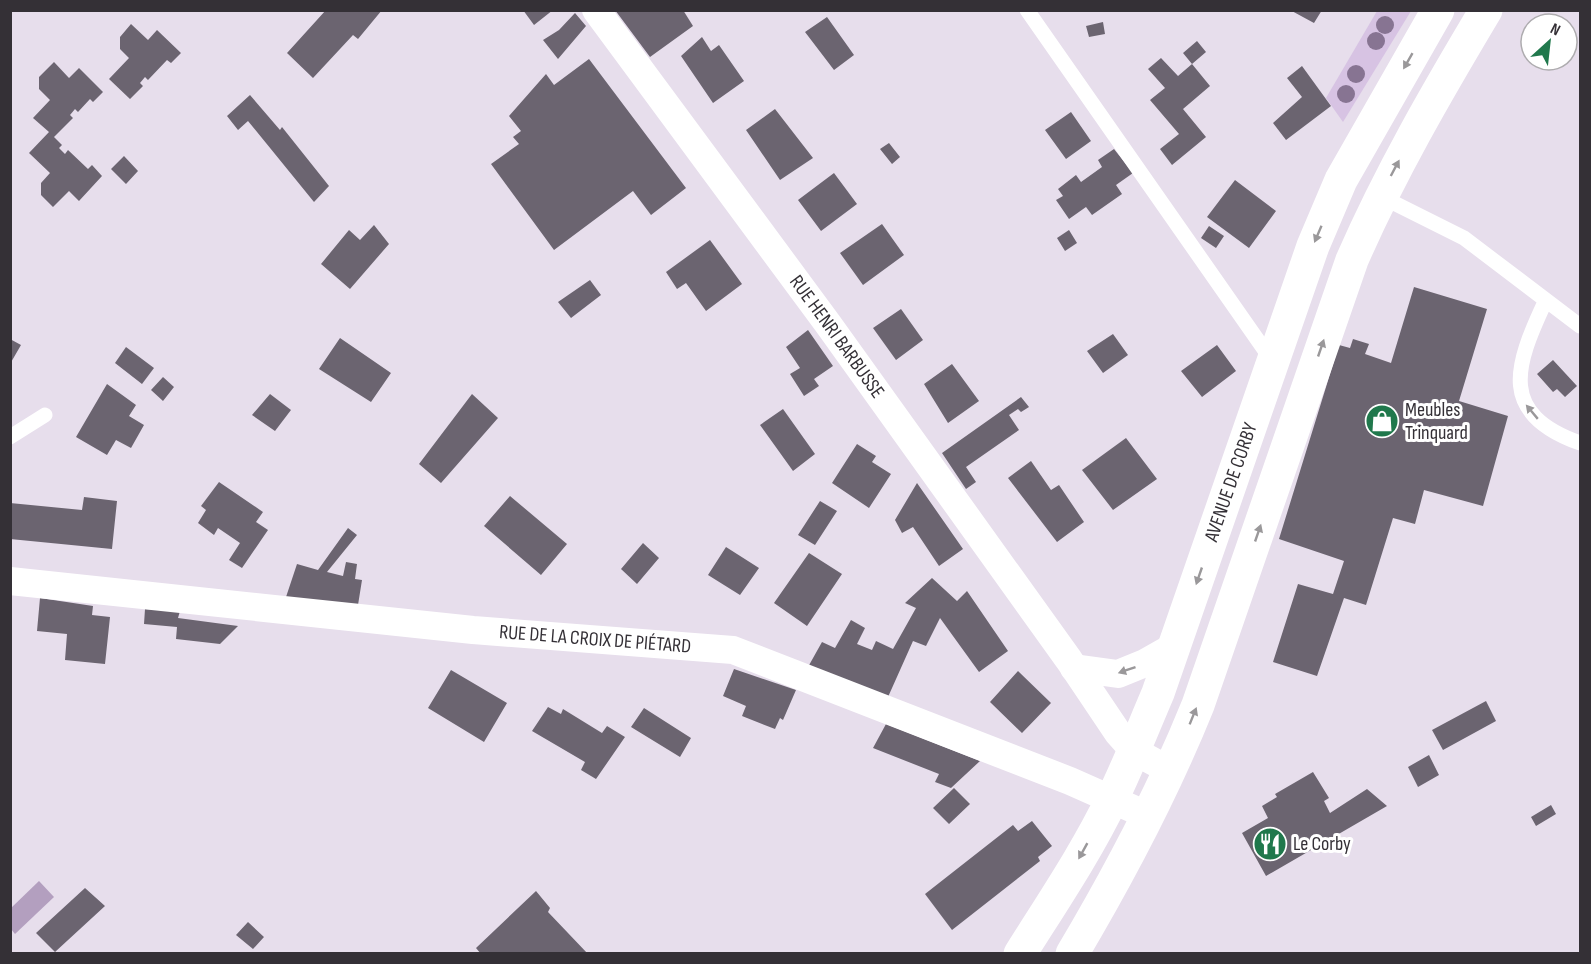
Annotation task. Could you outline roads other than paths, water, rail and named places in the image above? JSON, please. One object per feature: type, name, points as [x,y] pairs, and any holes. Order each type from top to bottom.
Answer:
[{"type":"main road","name":"AVENUE DE CORBY","points":[[1020,954],[1072,872],[1112,800],[1134,751],[1174,646],[1313,246],[1341,180],[1438,10]]},
{"type":"main road","points":[[1072,954],[1149,816],[1171,771],[1222,637],[1352,260],[1380,196],[1416,129],[1486,10]]},
{"type":"street","name":"RUE HENRI BARBUSSE","points":[[596,10],[828,324],[1118,733],[1134,751],[1171,771]]},
{"type":"street","name":"RUE DE LA CROIX DE PIÉTARD","points":[[10,581],[473,630],[733,650],[1059,776],[1149,816]]},
{"type":"street","points":[[1074,668],[1118,674],[1145,663],[1174,646]]},
{"type":"lane","points":[[1027,10],[1273,362]]},
{"type":"lane","points":[[1380,196],[1464,238],[1545,302],[1581,326]]},
{"type":"lane","points":[[1545,302],[1529,336],[1520,370],[1521,399],[1536,418],[1561,436],[1581,443]]},
{"type":"lane","points":[[10,437],[45,415]]},
{"type":"place","name":"Meubles Trinquard","points":[[1382,421]]},
{"type":"place","name":"Le Corby","points":[[1270,844]]}]
